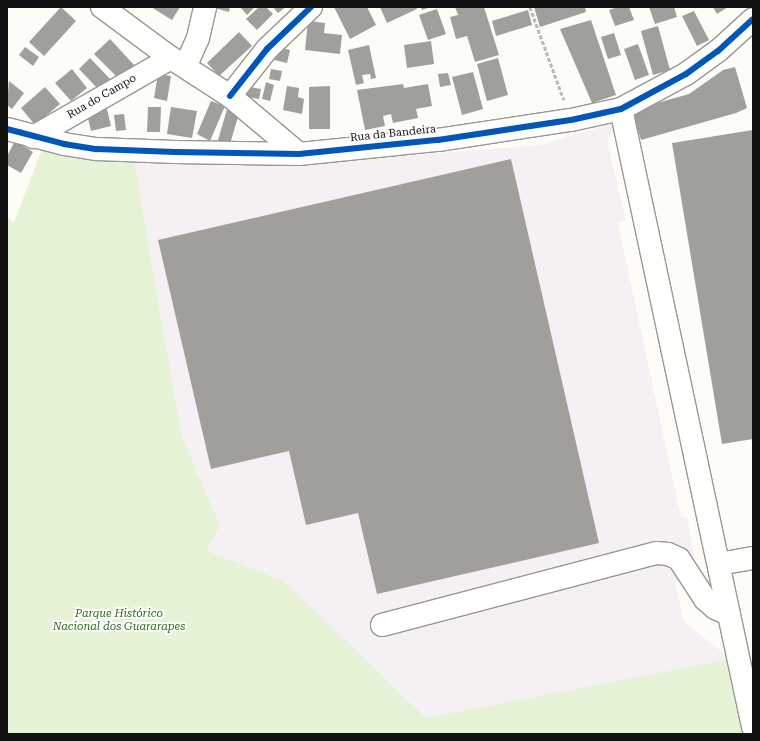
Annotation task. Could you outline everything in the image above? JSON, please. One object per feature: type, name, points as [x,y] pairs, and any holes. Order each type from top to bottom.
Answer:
[{"type":"street","points":[[102,7],[178,62],[230,96],[299,154]]},
{"type":"street","points":[[178,62],[198,38],[205,7]]},
{"type":"street","points":[[230,96],[266,49],[312,7]]},
{"type":"street","name":"Rua da Bandeira","points":[[7,129],[32,137],[97,149],[299,154],[438,140],[571,120],[621,109],[686,74],[718,51],[753,19]]},
{"type":"street","name":"Rua do Campo","points":[[32,137],[178,62]]},
{"type":"street","points":[[621,109],[753,727]]},
{"type":"street","points":[[382,625],[657,553],[668,554],[680,559],[705,599],[714,608],[730,614]]},
{"type":"street","points":[[719,564],[753,558]]},
{"type":"path","points":[[530,7],[571,120]]},
{"type":"shaded area","points":[[617,122],[607,142],[626,220],[618,223],[681,517],[687,517],[698,577],[675,583],[684,622],[731,659],[414,734],[284,581],[207,551],[220,524],[181,434],[133,153],[295,165],[540,145]]},
{"type":"green space","name":"Parque Histórico Nacional dos Guararapes","points":[[45,142],[133,153],[181,434],[220,525],[207,551],[284,581],[426,718],[731,659],[747,734],[7,734],[7,217],[14,222]]},
{"type":"building","points":[[61,7],[76,21],[44,56],[29,42]]},
{"type":"building","points":[[151,7],[180,7],[172,20]]},
{"type":"building","points":[[211,7],[230,7],[229,12]]},
{"type":"building","points":[[240,7],[255,7],[247,15]]},
{"type":"building","points":[[259,7],[266,7],[273,14],[257,30],[246,19]]},
{"type":"building","points":[[273,7],[286,7],[278,13]]},
{"type":"building","points":[[334,7],[367,7],[376,25],[350,39]]},
{"type":"building","points":[[380,7],[416,7],[417,9],[387,23]]},
{"type":"building","points":[[421,7],[431,7],[422,10]]},
{"type":"building","points":[[455,7],[484,7],[499,55],[475,62],[467,36],[456,39],[450,17],[458,15]]},
{"type":"building","points":[[534,7],[585,7],[586,12],[540,27]]},
{"type":"building","points":[[618,7],[629,7],[634,20],[615,26],[609,10]]},
{"type":"building","points":[[649,7],[674,7],[677,17],[655,24]]},
{"type":"building","points":[[713,7],[728,7],[717,14]]},
{"type":"building","points":[[437,9],[446,34],[428,40],[419,15]]},
{"type":"building","points":[[528,10],[532,25],[496,36],[492,21]]},
{"type":"building","points":[[694,11],[709,40],[697,46],[682,16]]},
{"type":"building","points":[[591,20],[616,95],[592,103],[560,29]]},
{"type":"building","points":[[308,21],[325,23],[324,33],[342,35],[340,54],[305,50]]},
{"type":"building","points":[[658,26],[670,70],[653,75],[641,31]]},
{"type":"building","points":[[239,32],[252,46],[219,76],[207,63]]},
{"type":"building","points":[[614,33],[621,55],[608,59],[601,37]]},
{"type":"building","points":[[110,39],[135,66],[120,80],[94,54]]},
{"type":"building","points":[[431,41],[434,64],[407,68],[404,45]]},
{"type":"building","points":[[638,44],[649,75],[635,80],[624,49]]},
{"type":"building","points":[[369,45],[376,78],[371,79],[370,74],[362,75],[364,83],[356,85],[348,50]]},
{"type":"building","points":[[273,46],[290,50],[287,63],[270,59]]},
{"type":"building","points":[[25,47],[39,57],[33,66],[19,55]]},
{"type":"building","points":[[90,58],[111,80],[100,91],[79,69]]},
{"type":"building","points":[[498,58],[508,95],[487,101],[477,64]]},
{"type":"building","points":[[735,67],[747,108],[736,113],[641,140],[632,110],[689,94],[723,70]]},
{"type":"building","points":[[72,69],[87,88],[71,101],[55,83]]},
{"type":"building","points":[[271,69],[282,71],[280,81],[269,79]]},
{"type":"building","points":[[473,72],[483,109],[462,115],[452,77]]},
{"type":"building","points":[[448,73],[451,85],[440,87],[438,74]]},
{"type":"building","points":[[158,74],[171,76],[167,101],[154,98]]},
{"type":"building","points":[[9,81],[24,93],[12,109],[7,105]]},
{"type":"building","points":[[266,82],[274,85],[270,101],[262,99]]},
{"type":"building","points":[[403,84],[404,88],[428,84],[432,106],[416,109],[418,118],[393,123],[391,114],[383,116],[385,126],[365,130],[357,90]]},
{"type":"building","points":[[244,86],[261,89],[259,99],[242,96]]},
{"type":"building","points":[[287,86],[299,88],[298,97],[304,99],[302,114],[283,110]]},
{"type":"building","points":[[330,86],[330,129],[309,129],[309,87]]},
{"type":"building","points":[[45,87],[60,104],[35,125],[21,108]]},
{"type":"building","points":[[211,101],[225,106],[210,141],[197,134]]},
{"type":"building","points":[[106,105],[111,126],[91,131],[86,110]]},
{"type":"building","points":[[228,106],[240,110],[230,144],[218,140]]},
{"type":"building","points":[[148,107],[161,107],[160,132],[147,132]]},
{"type":"building","points":[[171,107],[197,111],[192,138],[167,134]]},
{"type":"building","points":[[124,114],[126,130],[116,131],[114,115]]},
{"type":"building","points":[[753,130],[753,439],[722,444],[672,143]]},
{"type":"building","points":[[15,141],[33,152],[21,173],[7,165],[7,156]]},
{"type":"building","points":[[511,159],[599,543],[377,594],[358,513],[306,525],[289,451],[211,469],[158,240]]},
{"type":"cycle path","points":[[230,96],[267,49],[311,7]]},
{"type":"cycle path","points":[[7,129],[64,144],[97,149],[175,152],[299,154],[438,140],[571,120],[621,109],[686,74],[718,51],[753,19]]}]
